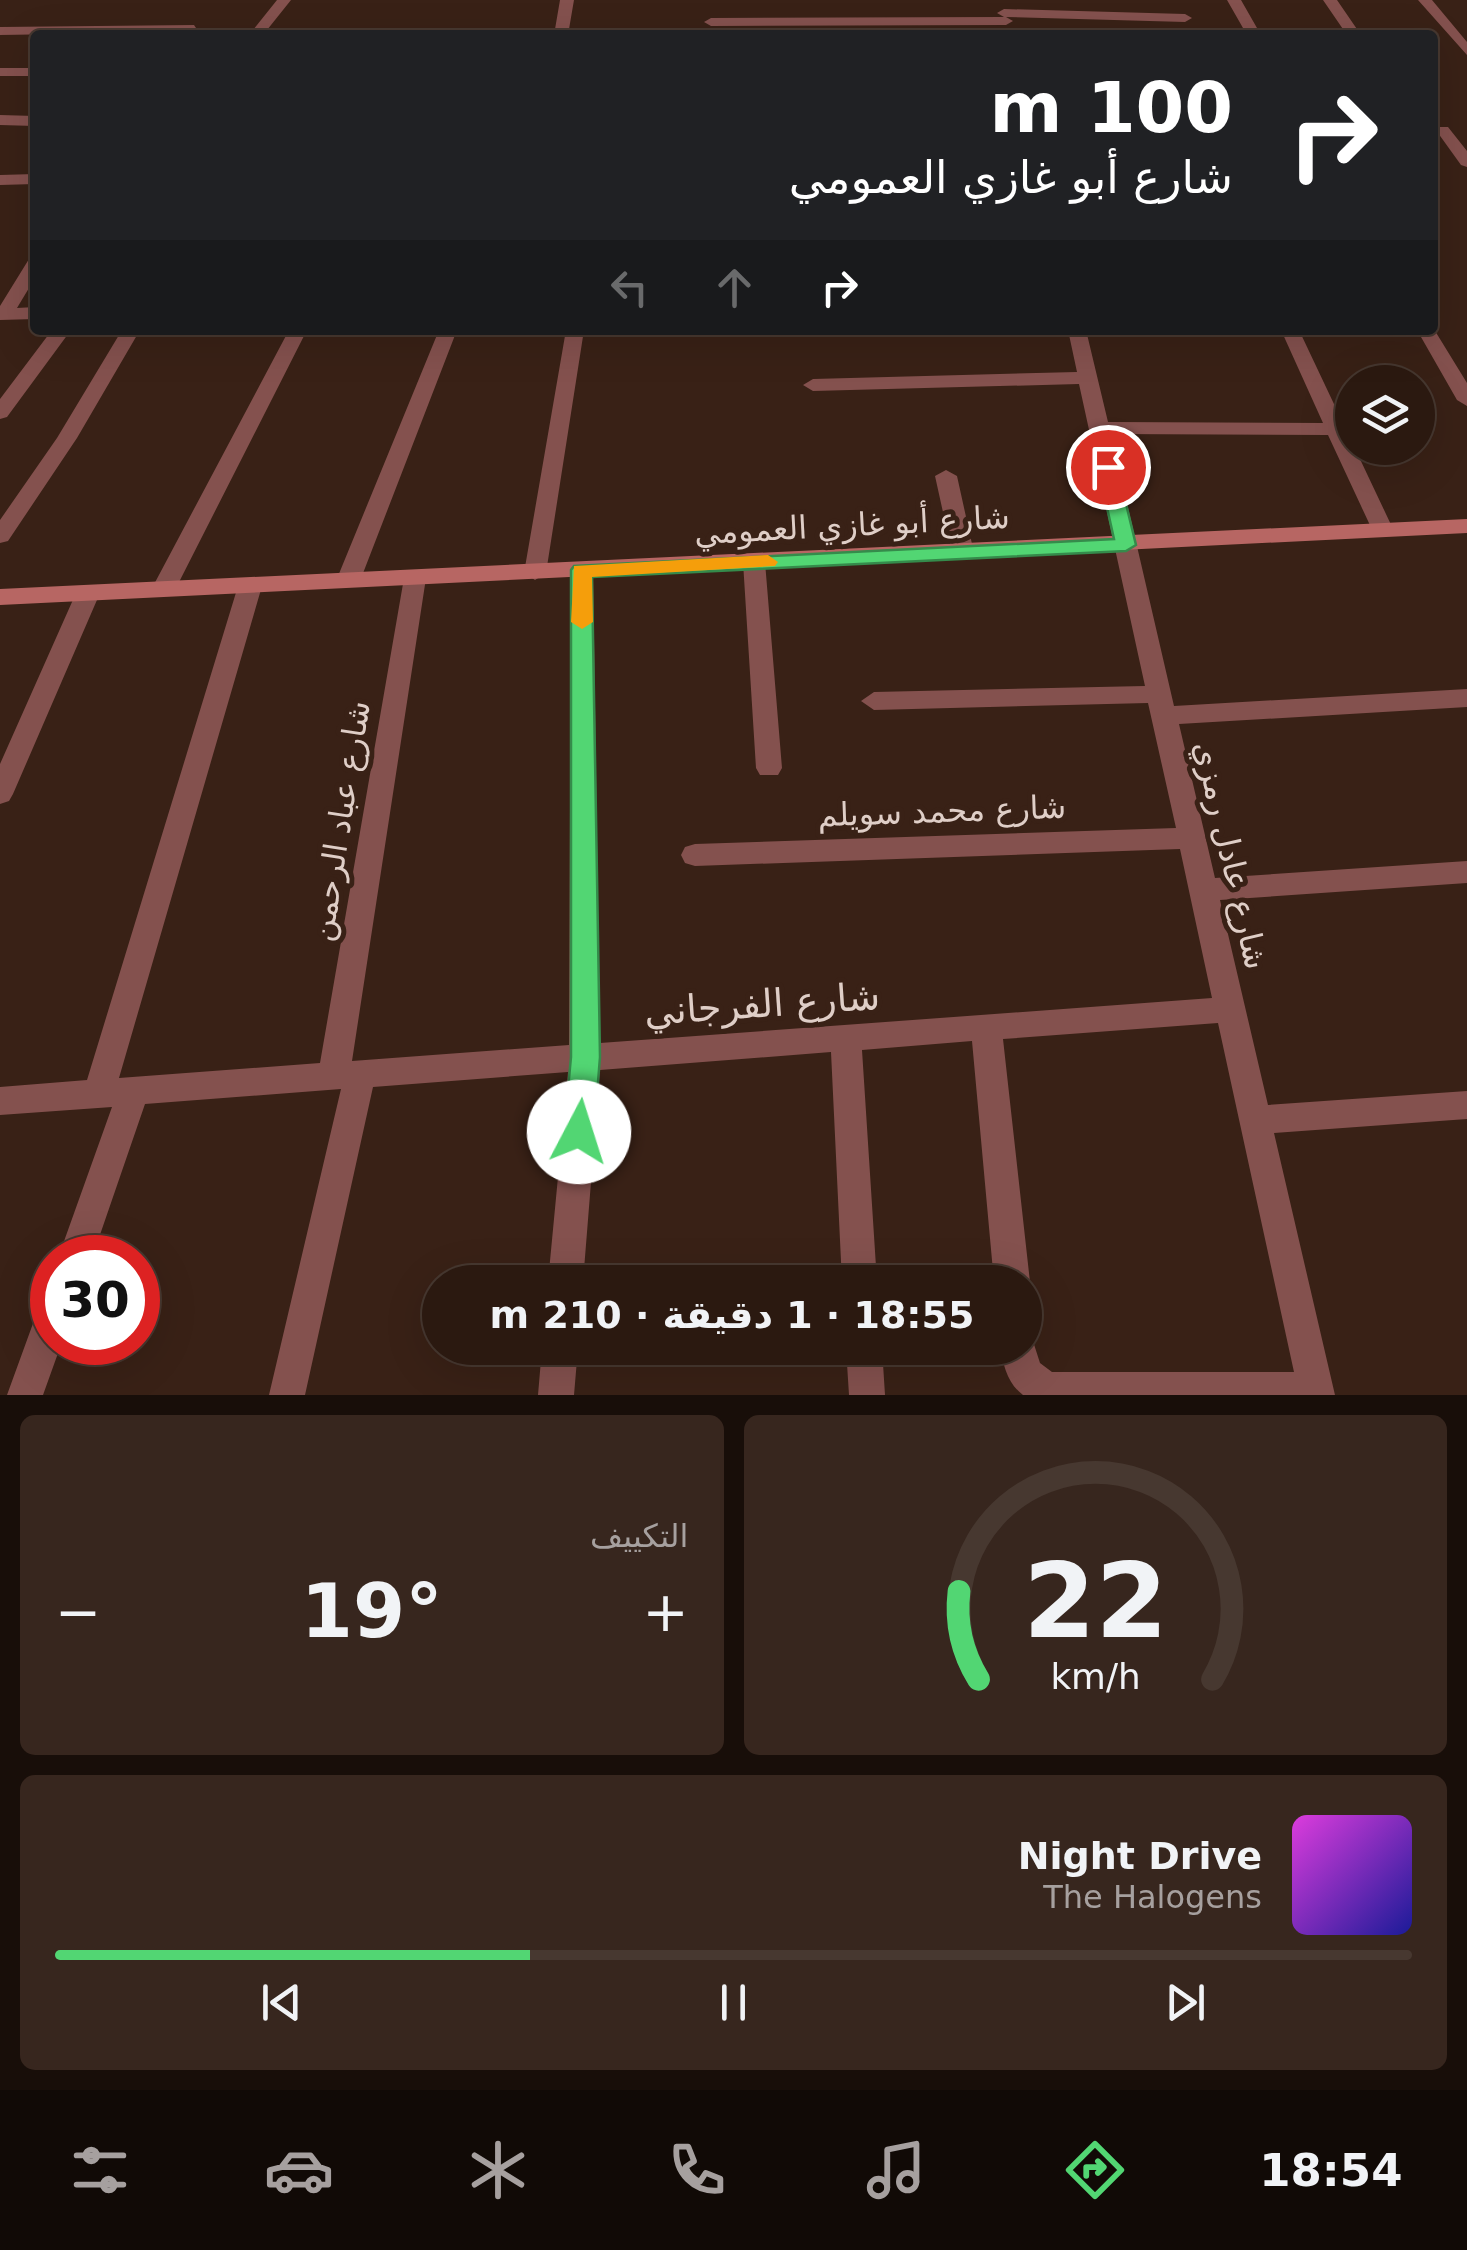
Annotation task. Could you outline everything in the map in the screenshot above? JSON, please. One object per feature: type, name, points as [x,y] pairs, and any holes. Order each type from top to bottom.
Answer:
[{"type":"street","points":[[260,30],[284,0]]},
{"type":"street","points":[[561,30],[567,0]]},
{"type":"street","points":[[1234,0],[1251,30]]},
{"type":"street","points":[[1330,0],[1351,30]]},
{"type":"street","points":[[1425,0],[1467,51]]},
{"type":"street","points":[[1144,17],[1149,30]]},
{"type":"street","points":[[711,23],[1185,18]]},
{"type":"street","points":[[63,30],[189,28]]},
{"type":"street","points":[[0,31],[30,31]]},
{"type":"street","points":[[0,72],[30,72]]},
{"type":"street","points":[[0,120],[30,121]]},
{"type":"street","points":[[1438,131],[1467,130]]},
{"type":"street","points":[[1438,131],[1467,162]]},
{"type":"street","points":[[0,180],[30,178]]},
{"type":"street","points":[[2,314],[30,271]]},
{"type":"street","points":[[2,314],[30,314]]},
{"type":"street","points":[[0,413],[58,335]]},
{"type":"street","points":[[0,536],[66,438],[128,335]]},
{"type":"street","points":[[163,590],[295,335]]},
{"type":"street","points":[[348,581],[446,335]]},
{"type":"street","points":[[536,573],[574,335]]},
{"type":"street","name":"شارع عادل رمزي","points":[[1077,335],[1316,1393]]},
{"type":"street","points":[[1292,335],[1335,427]]},
{"type":"street","points":[[1429,335],[1467,400]]},
{"type":"street","points":[[813,385],[1088,378]]},
{"type":"street","points":[[1099,428],[1335,429]]},
{"type":"street","points":[[1353,465],[1383,531]]},
{"type":"street","points":[[946,476],[963,552]]},
{"type":"street","name":"شارع أبو غازي العمومي","points":[[0,598],[1467,526]]},
{"type":"street","points":[[754,562],[769,768]]},
{"type":"street","points":[[568,1265],[586,1057],[582,570]]},
{"type":"street","name":"شارع عباد الرحمن","points":[[287,1395],[347,1075],[415,578]]},
{"type":"street","points":[[99,1094],[250,586]]},
{"type":"street","points":[[0,794],[88,594]]},
{"type":"street","points":[[874,702],[1161,705],[1467,698]]},
{"type":"street","name":"شارع محمد سويلم","points":[[694,855],[1192,838]]},
{"type":"street","points":[[1203,890],[1467,872]]},
{"type":"street","name":"شارع الفرجاني","points":[[0,1101],[1230,1009]]},
{"type":"street","points":[[986,1028],[1010,1265]]},
{"type":"street","points":[[846,1038],[859,1265]]},
{"type":"street","points":[[82,1235],[134,1091]]},
{"type":"street","points":[[1255,1120],[1467,1105]]},
{"type":"street","points":[[25,1395],[36,1365]]},
{"type":"street","points":[[556,1395],[559,1365]]},
{"type":"street","points":[[865,1365],[866,1395]]},
{"type":"street","points":[[1023,1365],[1025,1374],[1046,1390],[1316,1393]]},
{"type":"slow traffic","points":[[582,622],[582,570],[768,562]]},
{"type":"route","points":[[579,1132],[586,1057],[582,570],[1126,545],[1108,467]]}]
